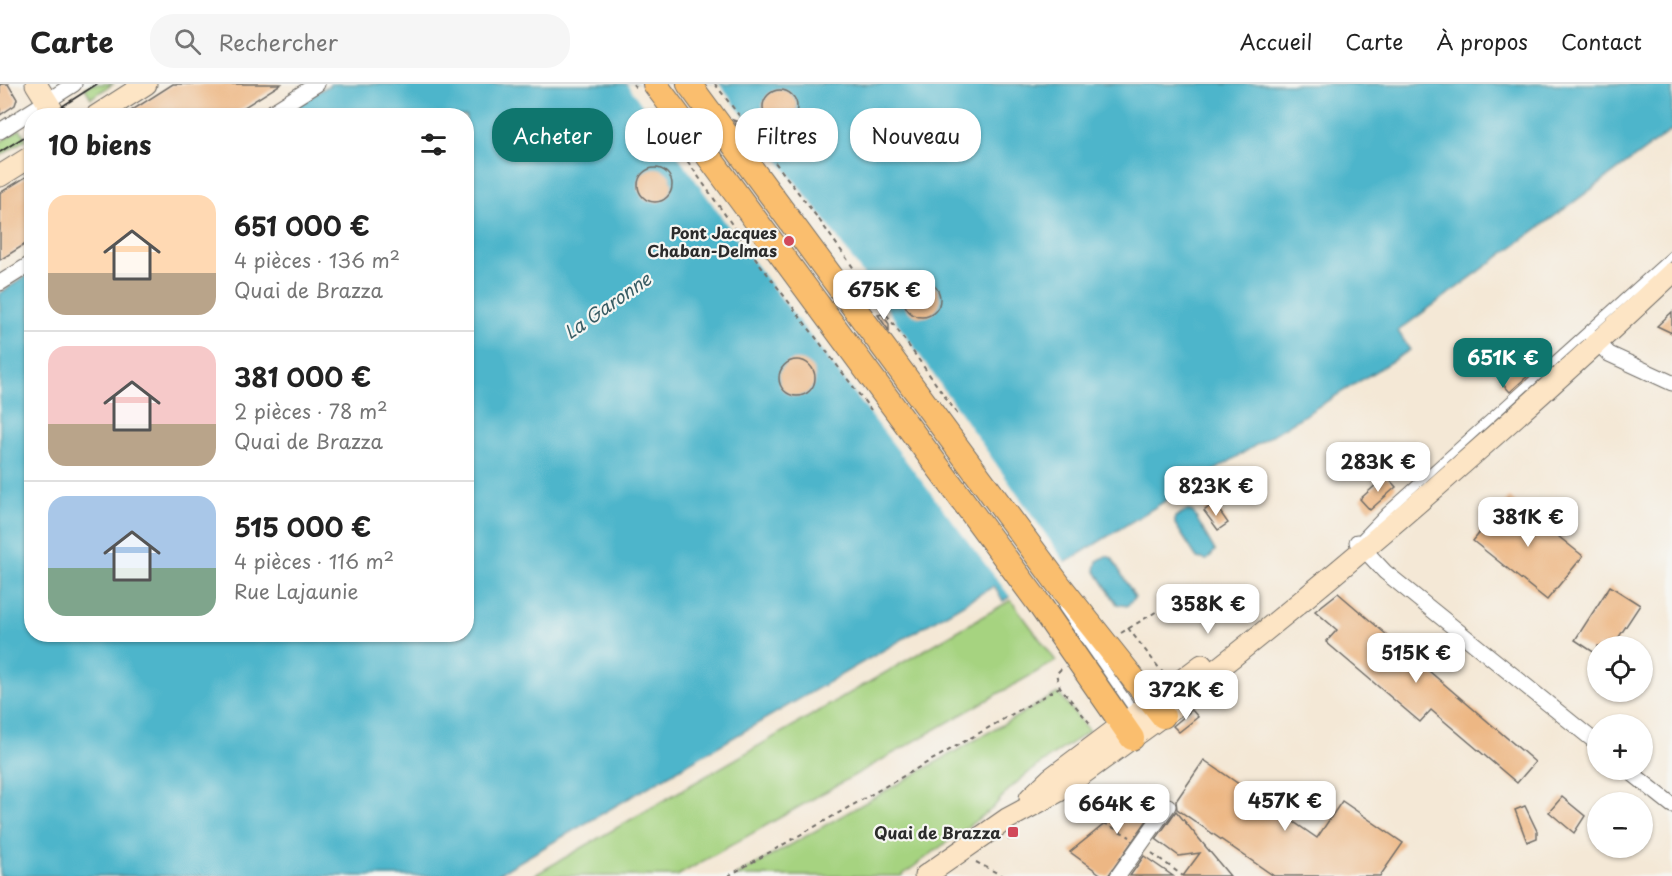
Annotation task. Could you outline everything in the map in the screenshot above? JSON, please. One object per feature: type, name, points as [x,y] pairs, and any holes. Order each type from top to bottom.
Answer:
[{"type":"main road","points":[[95,108],[132,84]]},
{"type":"main road","points":[[108,108],[146,84]]},
{"type":"main road","points":[[655,84],[1048,593],[1142,721]]},
{"type":"main road","points":[[689,84],[1048,593],[1142,721]]},
{"type":"main road","points":[[0,167],[24,152]]},
{"type":"main road","points":[[0,176],[24,161]]},
{"type":"main road","points":[[1599,344],[1672,263]]},
{"type":"main road","points":[[1142,721],[1184,701],[1197,685],[1366,552],[1599,344],[1672,273]]},
{"type":"main road","points":[[925,876],[1007,819],[1050,779],[1142,721],[1366,552]]},
{"type":"street","points":[[46,100],[74,84]]},
{"type":"street","points":[[279,108],[317,84]]},
{"type":"street","points":[[0,130],[24,114]]},
{"type":"street","points":[[0,283],[24,268]]},
{"type":"street","points":[[1599,344],[1672,383]]},
{"type":"street","points":[[1366,552],[1587,735]]},
{"type":"street","points":[[1641,780],[1672,805]]},
{"type":"street","points":[[1118,876],[1168,806]]},
{"type":"lane","points":[[666,84],[1048,593]]},
{"type":"lane","points":[[678,84],[1142,721]]},
{"type":"lane","points":[[1366,552],[1386,512],[1672,255]]},
{"type":"lane","points":[[1599,344],[1672,281]]},
{"type":"path","points":[[715,84],[820,221],[886,313]]},
{"type":"path","points":[[694,171],[829,355]]},
{"type":"path","points":[[1120,634],[1187,592]]},
{"type":"path","points":[[1128,628],[1165,675]]},
{"type":"path","points":[[1148,665],[1155,661]]},
{"type":"path","points":[[1063,668],[1056,672],[1060,687],[1096,731]]},
{"type":"path","points":[[728,876],[1060,687]]},
{"type":"path","points":[[1084,787],[1101,821],[1141,844],[1183,876]]},
{"type":"path","points":[[959,852],[1003,876]]},
{"type":"green space","points":[[92,84],[113,84],[91,98],[85,88]]},
{"type":"green space","points":[[20,129],[24,136],[24,140],[0,156],[0,142]]},
{"type":"green space","points":[[1011,600],[1056,661],[677,876],[533,876]]},
{"type":"green space","points":[[1058,693],[1089,731],[1025,776],[1002,796],[993,808],[901,876],[736,876]]},
{"type":"water","name":"La Garonne","points":[[331,84],[1672,84],[1672,130],[1398,331],[1410,350],[1003,601],[994,586],[495,876],[0,876],[0,293],[24,278],[24,642],[474,642],[474,108],[292,108]]},
{"type":"water","points":[[1187,510],[1193,512],[1215,551],[1207,560],[1197,558],[1175,524],[1175,517]]},
{"type":"water","points":[[1106,556],[1112,558],[1135,597],[1127,606],[1117,604],[1095,570],[1097,561]]},
{"type":"pier","points":[[627,84],[719,84],[738,108],[735,108],[735,162],[780,162],[824,219],[1067,565],[1012,599],[755,264],[682,162],[723,162],[723,108],[644,108]]},
{"type":"building","points":[[0,84],[8,84],[17,99],[15,105],[0,115]]},
{"type":"building","points":[[173,84],[281,84],[243,108],[136,108]]},
{"type":"building","points":[[780,90],[792,95],[797,108],[763,107],[768,95]]},
{"type":"building","points":[[655,168],[667,173],[672,185],[667,197],[655,202],[643,197],[638,185],[643,173]]},
{"type":"building","points":[[24,178],[24,245],[0,260],[0,193]]},
{"type":"building","points":[[922,281],[934,287],[940,299],[934,311],[922,317],[910,311],[904,299],[910,287]]},
{"type":"building","points":[[1672,312],[1672,333],[1657,326]]},
{"type":"building","points":[[882,314],[889,324],[889,331],[878,315]]},
{"type":"building","points":[[797,360],[809,366],[815,378],[809,390],[797,396],[785,390],[779,378],[785,366]]},
{"type":"building","points":[[1522,361],[1532,372],[1510,392],[1500,381]]},
{"type":"building","points":[[1386,476],[1396,487],[1370,510],[1360,499]]},
{"type":"building","points":[[1509,497],[1583,556],[1547,600],[1473,541]]},
{"type":"building","points":[[1214,503],[1228,523],[1218,530],[1204,511]]},
{"type":"building","points":[[1610,586],[1640,605],[1620,636],[1587,636],[1587,648],[1575,640]]},
{"type":"building","points":[[1338,593],[1535,762],[1517,783],[1431,710],[1420,722],[1326,642],[1337,630],[1315,611]]},
{"type":"building","points":[[1192,710],[1198,717],[1179,732],[1173,726]]},
{"type":"building","points":[[1204,760],[1317,838],[1342,801],[1403,843],[1380,876],[1274,876],[1177,809],[1176,801]]},
{"type":"building","points":[[1148,789],[1162,799],[1108,876],[1103,876],[1070,852]]},
{"type":"building","points":[[1562,797],[1585,816],[1574,833],[1549,812]]},
{"type":"building","points":[[1525,806],[1537,831],[1537,838],[1527,842],[1515,810]]},
{"type":"building","points":[[1176,811],[1230,876],[1183,876],[1200,853],[1179,856],[1156,839]]},
{"type":"building","points":[[1144,856],[1173,876],[1130,876]]},
{"type":"tram line","points":[[60,108],[97,84]]},
{"type":"tram line","points":[[0,152],[24,137]]},
{"type":"place","name":"Pont Jacques Chaban-Delmas","points":[[789,241]]},
{"type":"place","name":"Quai de Brazza","points":[[1013,832]]}]
